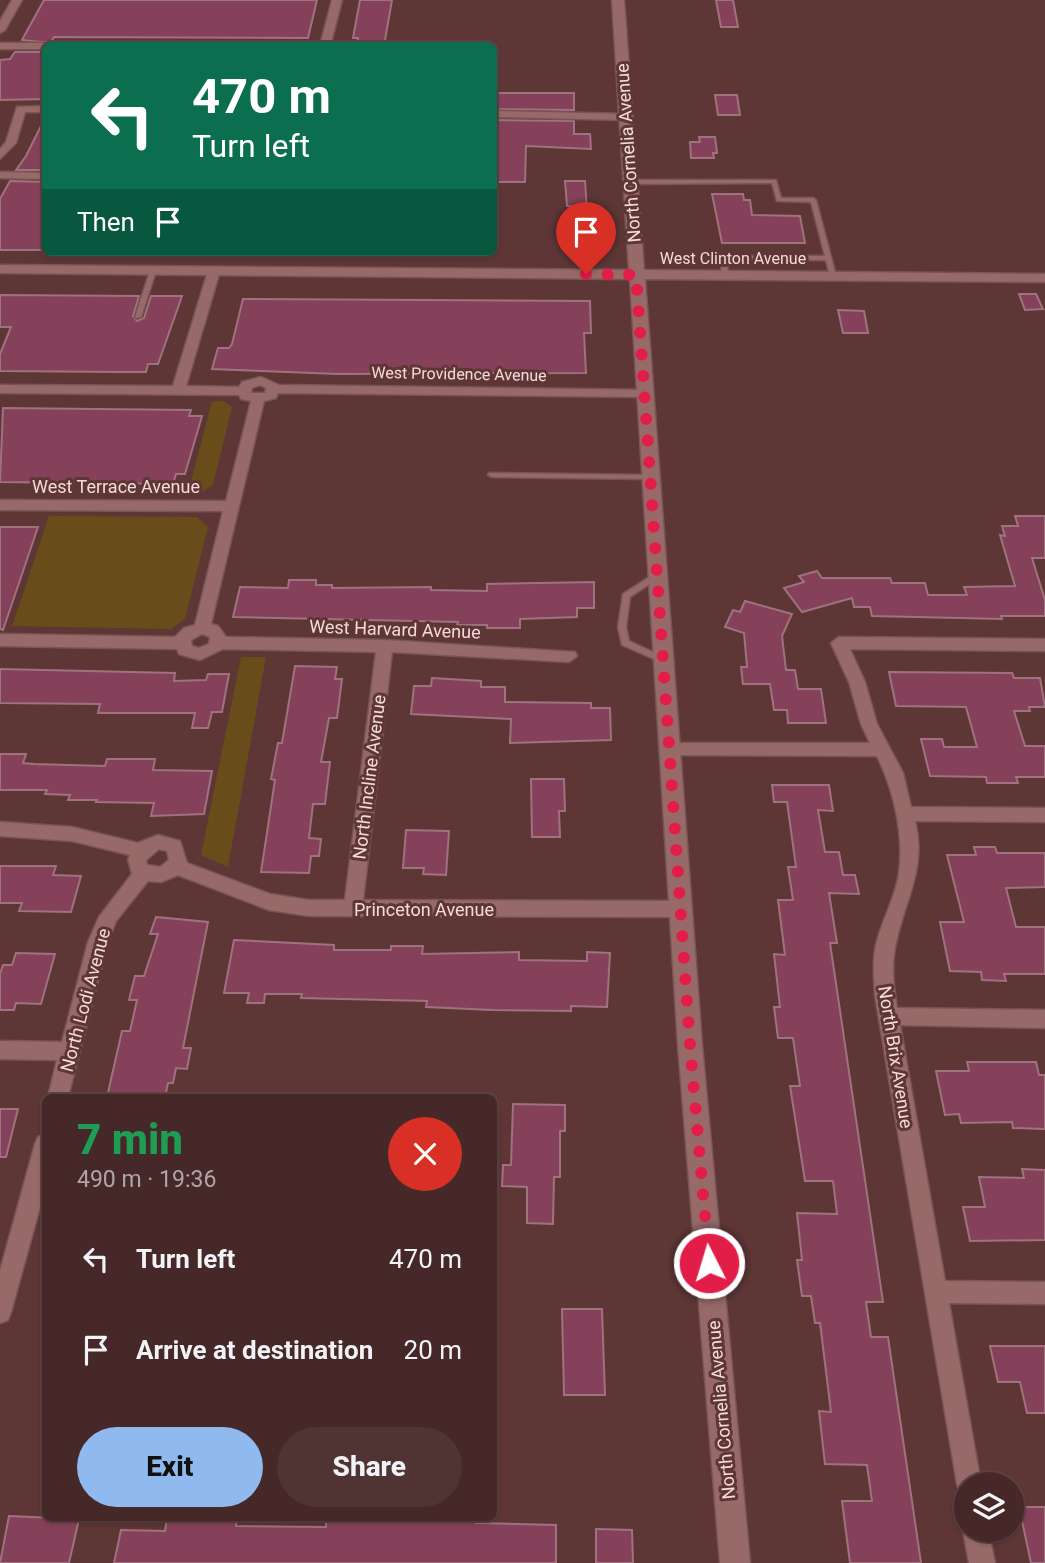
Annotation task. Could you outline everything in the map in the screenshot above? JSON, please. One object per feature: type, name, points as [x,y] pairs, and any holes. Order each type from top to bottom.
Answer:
[{"type":"street","points":[[0,30],[17,0]]},
{"type":"street","points":[[326,42],[337,0]]},
{"type":"street","name":"North Cornelia Avenue","points":[[618,0],[680,909],[735,1563]]},
{"type":"street","points":[[0,46],[42,46]]},
{"type":"street","points":[[0,156],[21,109],[42,109]]},
{"type":"street","points":[[497,114],[625,117]]},
{"type":"street","points":[[0,175],[42,176]]},
{"type":"street","name":"West Clinton Avenue","points":[[0,270],[1045,278]]},
{"type":"street","points":[[178,391],[214,271]]},
{"type":"street","name":"West Providence Avenue","points":[[243,391],[247,385],[256,382],[270,383],[274,389],[644,393]]},
{"type":"street","points":[[0,389],[243,391],[246,396],[258,399],[268,397],[274,389]]},
{"type":"street","points":[[202,628],[258,399]]},
{"type":"street","name":"West Terrace Avenue","points":[[0,505],[232,506]]},
{"type":"street","points":[[202,628],[216,632],[218,643],[212,651],[195,654],[185,650],[182,643],[186,635],[202,628]]},
{"type":"street","points":[[0,640],[182,643]]},
{"type":"street","name":"West Harvard Avenue","points":[[218,643],[385,646],[569,656]]},
{"type":"street","name":"North Brix Avenue","points":[[966,1472],[888,1016],[883,968],[886,943],[908,875],[910,837],[894,773],[869,724],[857,682],[839,643],[1045,645]]},
{"type":"street","name":"North Incline Avenue","points":[[353,908],[385,646]]},
{"type":"street","points":[[669,750],[882,750]]},
{"type":"street","points":[[904,814],[1045,815]]},
{"type":"street","points":[[0,829],[54,830],[101,839],[141,851]]},
{"type":"street","points":[[167,843],[178,851],[175,866],[159,875],[144,873],[137,864],[141,851],[150,844],[167,843]]},
{"type":"street","name":"Princeton Avenue","points":[[175,866],[269,902],[309,908],[680,909]]},
{"type":"street","name":"North Lodi Avenue","points":[[59,1094],[98,942],[108,917],[144,873]]},
{"type":"street","points":[[888,1016],[1045,1019]]},
{"type":"street","points":[[0,1050],[71,1051]]},
{"type":"street","points":[[0,1312],[42,1159]]},
{"type":"street","points":[[936,1292],[1045,1293]]},
{"type":"street","points":[[978,1542],[982,1563]]},
{"type":"lane","points":[[629,181],[774,181],[779,200],[813,200],[833,276]]},
{"type":"lane","points":[[725,276],[724,260],[735,258],[828,258]]},
{"type":"lane","points":[[138,317],[153,271]]},
{"type":"lane","points":[[492,475],[650,477]]},
{"type":"lane","points":[[657,575],[626,596],[622,627],[625,643],[663,660]]},
{"type":"shaded area","points":[[212,401],[223,401],[232,407],[213,485],[200,493],[188,493]]},
{"type":"shaded area","points":[[49,516],[197,517],[208,527],[185,619],[171,629],[12,626]]},
{"type":"shaded area","points":[[241,657],[266,657],[228,867],[201,855]]},
{"type":"building","points":[[44,0],[317,0],[308,38],[54,37],[52,42],[22,40]]},
{"type":"building","points":[[360,0],[392,0],[385,42],[357,42],[358,38],[353,38]]},
{"type":"building","points":[[716,0],[733,0],[738,27],[721,27]]},
{"type":"building","points":[[15,52],[42,52],[42,99],[0,100],[0,60],[10,59]]},
{"type":"building","points":[[497,93],[574,93],[574,110],[497,109]]},
{"type":"building","points":[[715,95],[737,95],[740,115],[718,115]]},
{"type":"building","points":[[497,120],[574,121],[574,134],[590,134],[591,149],[526,146],[525,182],[497,182]]},
{"type":"building","points":[[42,124],[42,170],[16,170]]},
{"type":"building","points":[[699,137],[715,137],[717,153],[713,153],[714,158],[691,158],[690,142],[700,142]]},
{"type":"building","points":[[10,181],[42,182],[42,250],[0,250],[0,199]]},
{"type":"building","points":[[565,181],[585,181],[590,255],[569,254],[570,206],[567,206]]},
{"type":"building","points":[[712,194],[743,194],[744,200],[750,200],[752,215],[800,216],[805,243],[722,243]]},
{"type":"building","points":[[1019,294],[1036,294],[1043,309],[1025,310]]},
{"type":"building","points":[[0,295],[139,296],[133,316],[137,321],[144,318],[151,296],[182,296],[158,364],[148,364],[146,372],[114,372],[0,371],[0,354],[11,327],[0,327]]},
{"type":"building","points":[[243,299],[590,301],[591,333],[584,333],[586,373],[338,374],[212,369],[218,348],[229,348],[232,344]]},
{"type":"building","points":[[838,310],[864,311],[868,333],[843,333]]},
{"type":"building","points":[[3,408],[191,410],[189,416],[202,416],[185,474],[176,474],[173,484],[0,482]]},
{"type":"building","points":[[1015,516],[1045,516],[1045,558],[1032,558],[1045,600],[1045,616],[1001,616],[1002,619],[872,616],[870,607],[854,607],[852,598],[802,612],[784,588],[804,582],[799,576],[817,571],[822,578],[890,578],[892,583],[925,583],[928,595],[967,595],[964,587],[1015,586],[1000,535],[1005,536],[1002,526],[1018,526]]},
{"type":"building","points":[[0,527],[38,527],[3,630],[0,629]]},
{"type":"building","points":[[289,580],[316,580],[316,585],[332,585],[332,588],[431,587],[431,590],[487,591],[487,584],[594,582],[594,608],[577,608],[577,617],[520,619],[520,628],[487,628],[487,625],[457,625],[458,622],[233,617],[240,587],[288,588]]},
{"type":"building","points":[[745,601],[792,614],[782,636],[786,670],[795,670],[798,689],[821,689],[826,723],[788,723],[787,710],[774,710],[770,684],[743,684],[741,667],[747,667],[744,633],[725,627],[733,610],[740,612]]},
{"type":"building","points":[[295,666],[337,667],[335,679],[342,679],[337,718],[329,718],[321,762],[330,762],[325,804],[313,804],[309,838],[321,839],[319,856],[311,856],[309,873],[261,872],[275,780],[271,779],[278,743],[282,743]]},
{"type":"building","points":[[0,669],[175,673],[174,681],[206,680],[208,674],[229,674],[222,712],[212,712],[208,728],[192,728],[195,713],[98,713],[100,704],[0,703]]},
{"type":"building","points":[[889,672],[1012,673],[1014,678],[1040,678],[1045,707],[1014,711],[1025,746],[1045,746],[1045,777],[1016,777],[1018,783],[987,783],[986,777],[930,776],[921,739],[942,739],[944,747],[977,747],[966,707],[896,706]]},
{"type":"building","points":[[432,678],[481,681],[481,687],[505,687],[505,702],[591,703],[591,708],[610,708],[611,740],[510,743],[511,719],[411,714],[414,686],[431,686]]},
{"type":"building","points":[[0,754],[26,754],[23,763],[34,764],[105,766],[107,759],[155,759],[153,770],[212,771],[204,814],[151,816],[154,803],[68,800],[70,795],[45,794],[47,790],[0,790]]},
{"type":"building","points":[[531,779],[564,779],[565,811],[559,811],[560,837],[532,837]]},
{"type":"building","points":[[772,785],[829,785],[833,811],[818,810],[825,852],[839,852],[843,875],[855,875],[859,894],[829,893],[837,943],[830,943],[883,1302],[866,1302],[871,1337],[888,1337],[921,1563],[850,1563],[842,1501],[872,1501],[867,1465],[825,1464],[819,1411],[831,1412],[820,1323],[815,1323],[811,1296],[802,1296],[797,1260],[802,1260],[797,1213],[837,1214],[833,1181],[805,1181],[790,1086],[800,1086],[793,1038],[778,1038],[774,1007],[780,1007],[774,954],[785,955],[778,900],[793,900],[788,867],[796,867],[787,802],[774,802]]},
{"type":"building","points":[[406,830],[449,831],[446,875],[423,874],[424,868],[403,868]]},
{"type":"building","points":[[974,847],[995,847],[997,853],[1045,853],[1045,887],[1006,888],[1016,927],[1045,927],[1045,974],[1004,974],[1006,981],[982,980],[981,972],[950,971],[940,922],[964,922],[947,855],[976,855]]},
{"type":"building","points":[[0,866],[56,866],[53,875],[81,876],[71,912],[19,911],[22,903],[0,903]]},
{"type":"building","points":[[156,917],[208,922],[183,1048],[191,1048],[187,1069],[176,1068],[173,1083],[168,1083],[166,1094],[108,1094],[122,1031],[130,1031],[137,1000],[129,1000],[135,976],[144,976],[158,934],[150,934]]},
{"type":"building","points":[[234,940],[334,945],[334,950],[391,950],[391,946],[423,946],[422,954],[519,952],[519,960],[587,961],[587,952],[610,953],[607,1007],[571,1006],[571,1011],[492,1010],[426,1007],[427,1001],[301,998],[302,994],[265,994],[264,1003],[247,1003],[249,993],[224,993]]},
{"type":"building","points":[[16,953],[55,954],[41,1004],[16,1003],[14,1010],[0,1010],[0,974],[3,965],[12,965]]},
{"type":"building","points":[[967,1062],[1036,1062],[1039,1075],[1045,1075],[1045,1129],[1013,1128],[1012,1122],[961,1123],[959,1114],[945,1115],[936,1071],[969,1071]]},
{"type":"building","points":[[513,1104],[565,1105],[565,1131],[560,1131],[560,1177],[554,1177],[553,1224],[527,1223],[527,1187],[502,1186],[503,1165],[511,1165]]},
{"type":"building","points":[[0,1109],[18,1109],[6,1157],[0,1157]]},
{"type":"building","points":[[1022,1169],[1045,1170],[1045,1240],[970,1241],[963,1207],[985,1207],[979,1177],[1024,1178]]},
{"type":"building","points":[[562,1309],[602,1309],[605,1395],[564,1395]]},
{"type":"building","points":[[990,1346],[1045,1346],[1045,1413],[1027,1413],[1020,1382],[998,1382]]},
{"type":"building","points":[[1024,1507],[1045,1507],[1045,1563],[1031,1563],[1024,1530]]},
{"type":"building","points":[[9,1516],[42,1517],[42,1521],[79,1521],[69,1563],[0,1563]]},
{"type":"building","points":[[167,1521],[237,1521],[236,1526],[326,1527],[326,1521],[476,1521],[556,1525],[556,1563],[114,1563],[121,1530],[165,1531]]},
{"type":"building","points":[[596,1529],[632,1530],[633,1563],[596,1563]]},
{"type":"route","points":[[586,274],[636,275],[690,1045],[709,1263]]}]
